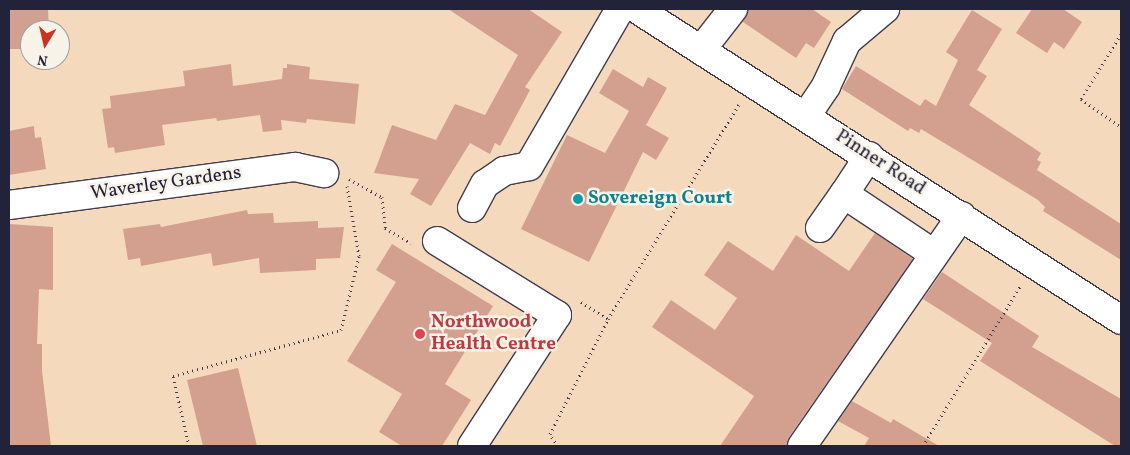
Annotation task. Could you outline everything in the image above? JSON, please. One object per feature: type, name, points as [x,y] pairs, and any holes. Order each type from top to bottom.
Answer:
[{"type":"main road","points":[[472,208],[485,184],[504,171],[529,166],[620,9]]},
{"type":"main road","name":"Pinner Road","points":[[637,9],[869,156],[1121,320]]},
{"type":"main road","points":[[701,50],[733,9]]},
{"type":"main road","points":[[806,116],[826,86],[847,41],[885,9]]},
{"type":"main road","points":[[820,228],[869,156]]},
{"type":"main road","name":"Waverley Gardens","points":[[9,205],[295,166],[324,173]]},
{"type":"main road","points":[[844,194],[934,254]]},
{"type":"main road","points":[[802,446],[961,216]]},
{"type":"main road","points":[[437,241],[557,315],[472,446]]},
{"type":"path","points":[[1121,34],[1081,99],[1121,127]]},
{"type":"path","points":[[558,446],[550,434],[608,319],[752,82]]},
{"type":"path","points":[[189,446],[173,376],[342,330],[359,256],[346,178],[382,196],[385,228],[430,254],[437,241]]},
{"type":"path","points":[[923,446],[1034,264]]},
{"type":"path","points":[[579,301],[608,319]]},
{"type":"building","points":[[9,9],[48,9],[49,20],[20,20],[20,49],[9,49]]},
{"type":"building","points":[[448,9],[528,9],[562,32],[525,87],[530,90],[500,146],[495,143],[490,154],[470,143],[431,206],[410,194],[419,179],[374,173],[392,125],[436,140],[455,104],[485,115],[518,55]]},
{"type":"building","points":[[748,9],[812,9],[831,22],[814,48],[806,43],[796,58],[743,22]]},
{"type":"building","points":[[1032,9],[1063,9],[1082,22],[1064,49],[1054,42],[1047,53],[1016,33]]},
{"type":"building","points":[[972,10],[1002,29],[977,70],[987,76],[969,105],[1041,153],[1037,160],[1041,162],[1037,170],[1121,224],[1121,260],[1043,211],[1045,207],[1038,200],[921,129],[919,133],[910,128],[908,131],[842,89],[856,66],[920,106],[925,99],[936,106],[958,60],[946,52]]},
{"type":"building","points":[[231,64],[233,86],[282,79],[283,68],[287,68],[287,64],[310,67],[309,79],[359,84],[355,124],[307,119],[306,123],[281,120],[282,130],[263,132],[260,115],[217,121],[216,118],[162,125],[165,145],[115,153],[114,147],[108,148],[102,109],[111,108],[110,96],[185,86],[183,71]]},
{"type":"building","name":"Sovereign Court","points":[[613,69],[643,87],[648,77],[667,88],[646,125],[669,138],[656,160],[643,152],[589,262],[521,229],[567,135],[605,153],[629,111],[599,93]]},
{"type":"building","points":[[34,126],[35,138],[41,137],[46,169],[9,175],[9,131]]},
{"type":"building","points":[[247,210],[248,214],[273,213],[274,223],[318,221],[318,228],[344,227],[340,258],[316,259],[316,270],[260,273],[259,258],[213,266],[211,253],[141,266],[140,258],[128,260],[123,229],[160,224],[161,227]]},
{"type":"building","points":[[9,224],[53,227],[53,290],[39,289],[37,344],[42,344],[42,371],[51,446],[9,446]]},
{"type":"building","points":[[875,233],[913,259],[789,437],[787,446],[720,446],[754,396],[652,327],[671,300],[715,330],[737,298],[704,275],[728,241],[773,271],[796,235],[849,271]]},
{"type":"building","name":"Northwood Health Centre","points":[[392,244],[493,306],[445,384],[471,400],[442,446],[402,446],[379,432],[402,394],[347,361],[396,282],[376,270]]},
{"type":"building","points":[[942,272],[1039,336],[1032,347],[1121,399],[1121,446],[1115,446],[980,361],[992,343],[923,299]]},
{"type":"building","points":[[238,368],[257,446],[203,446],[187,380]]},
{"type":"building","points":[[852,401],[891,423],[893,419],[939,446],[864,446],[869,438],[838,421]]},
{"type":"place","name":"Sovereign Court","points":[[578,199]]},
{"type":"place","name":"Northwood Health Centre","points":[[420,334]]}]
